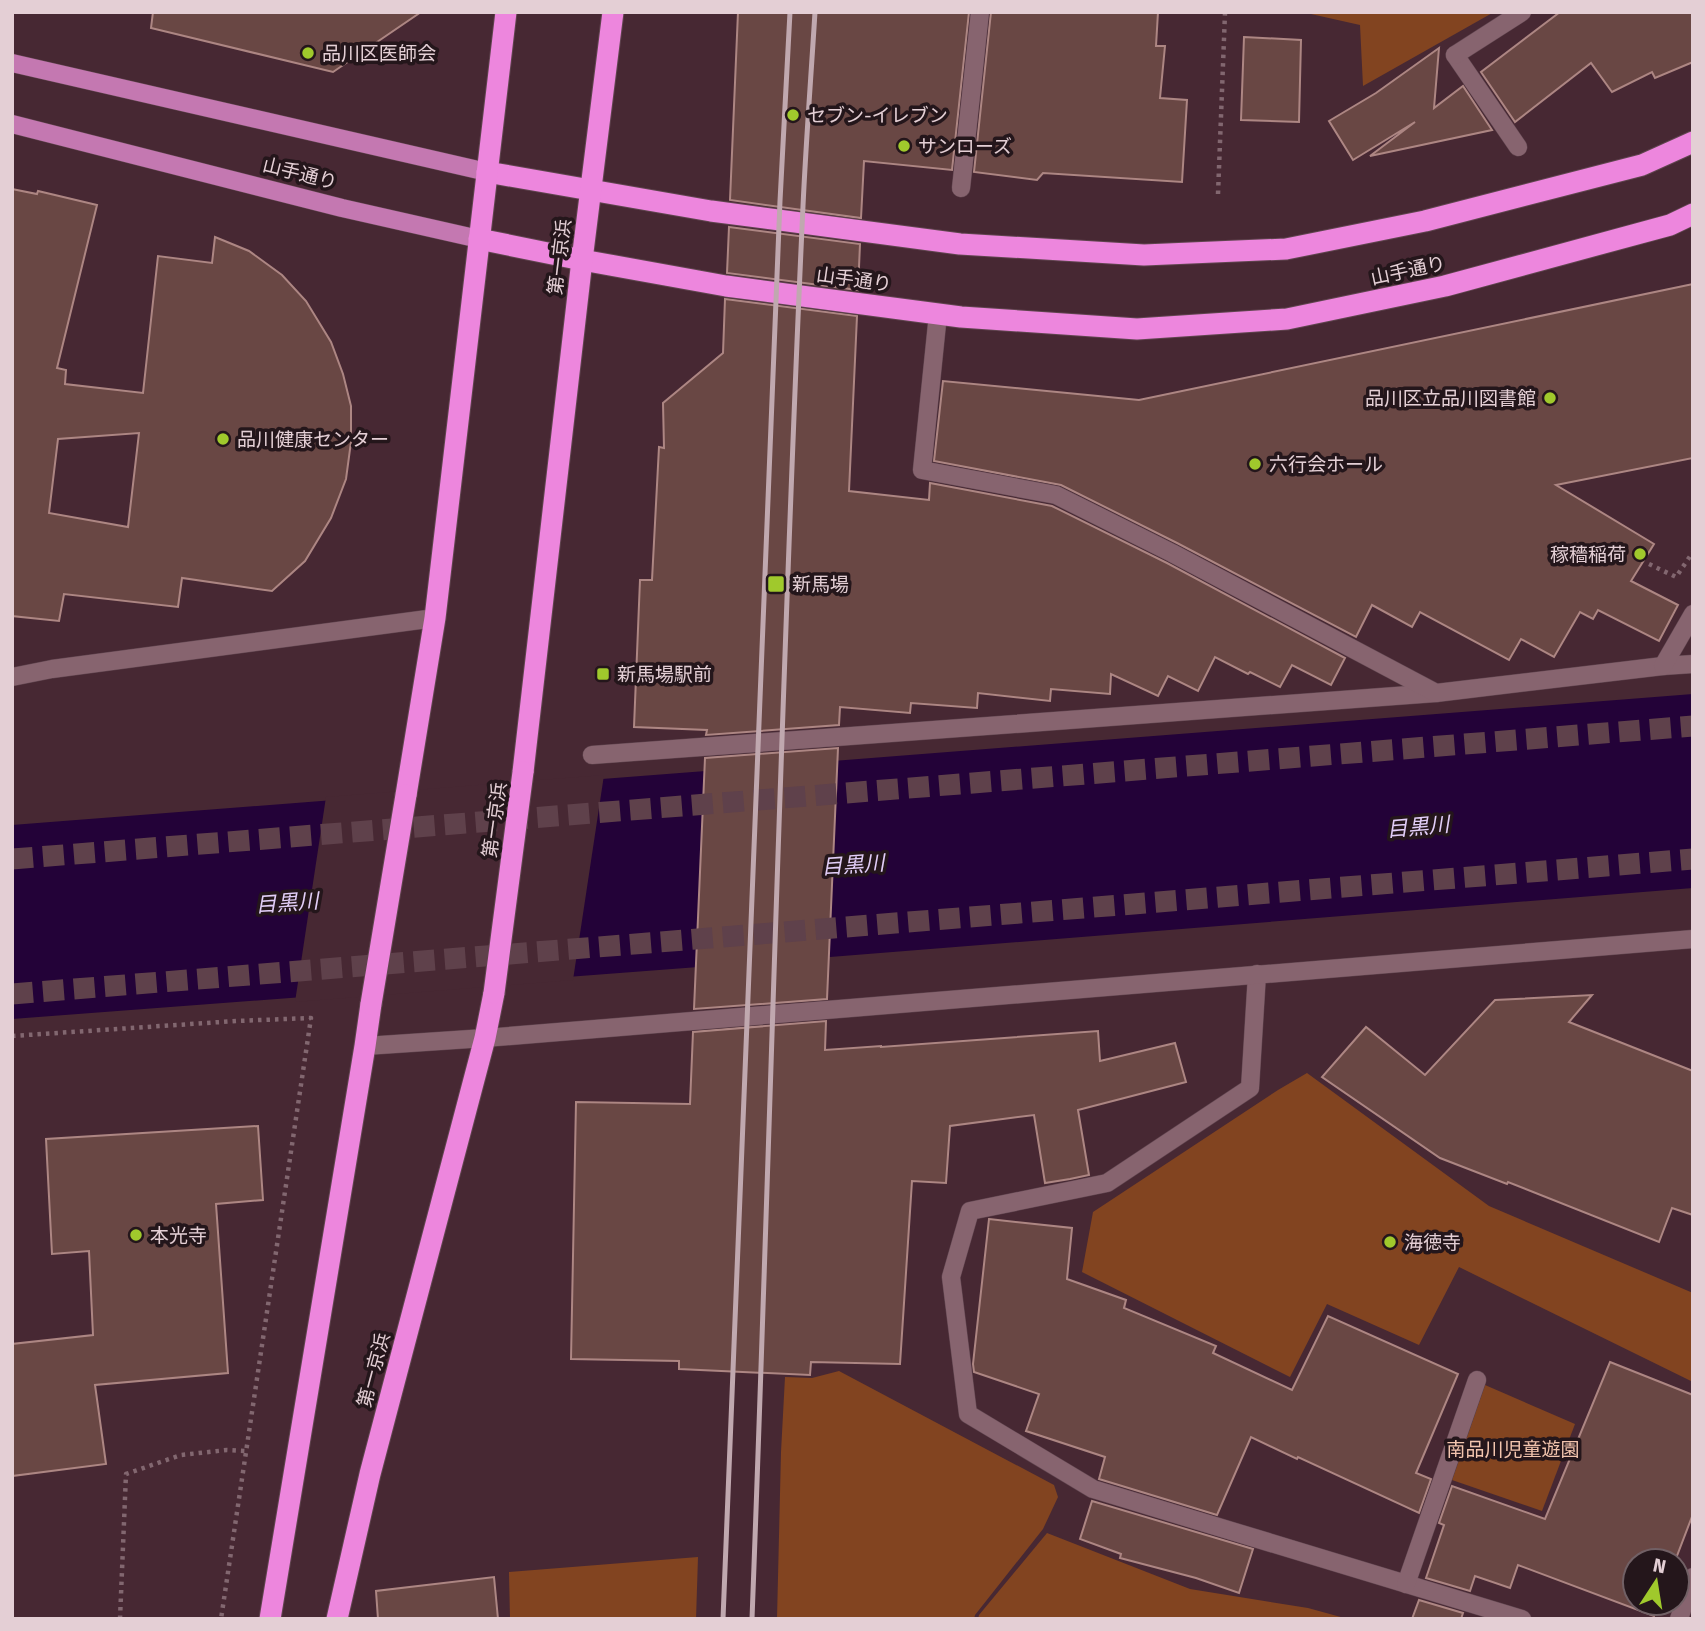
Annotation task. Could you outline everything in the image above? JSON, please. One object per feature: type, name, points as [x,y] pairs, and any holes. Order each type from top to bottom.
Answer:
[{"type":"highway","points":[[270,1619],[435,618],[506,12]]},
{"type":"highway","name":"第一京浜","points":[[337,1619],[370,1474],[485,1038],[494,993],[523,772],[613,12]]},
{"type":"highway","points":[[487,172],[711,211],[960,244],[1157,255],[1286,249],[1425,221],[1642,164],[1693,142]]},
{"type":"highway","name":"山手通り","points":[[480,239],[726,286],[961,317],[1137,329],[1287,319],[1445,286],[1670,225],[1693,214]]},
{"type":"main road","points":[[12,63],[487,172]]},
{"type":"main road","name":"山手通り","points":[[12,124],[342,208],[480,239]]},
{"type":"street","points":[[961,188],[980,12]]},
{"type":"street","points":[[1518,147],[1455,55],[1522,12]]},
{"type":"street","points":[[938,314],[922,470],[1056,495],[1172,553],[1436,693]]},
{"type":"street","points":[[1662,666],[1693,614]]},
{"type":"street","points":[[12,677],[52,669],[435,618]]},
{"type":"street","points":[[592,755],[1436,693],[1693,664]]},
{"type":"street","points":[[365,1046],[1693,939]]},
{"type":"street","points":[[1257,974],[1250,1088],[1107,1183],[970,1211],[951,1277],[968,1414],[1093,1489],[1522,1619]]},
{"type":"street","points":[[1406,1584],[1477,1380]]},
{"type":"street","points":[[1679,1619],[1693,1577]]},
{"type":"path","points":[[1218,194],[1226,13]]},
{"type":"path","points":[[1649,564],[1676,577],[1693,552]]},
{"type":"path","points":[[12,1036],[311,1018],[221,1619]]},
{"type":"path","points":[[120,1619],[126,1474],[181,1455],[227,1450],[246,1451]]},
{"type":"green space","points":[[1302,12],[1494,12],[1363,86],[1360,25]]},
{"type":"green space","points":[[1307,1073],[1489,1206],[1693,1293],[1693,1382],[1459,1267],[1419,1345],[1327,1304],[1290,1377],[1082,1272],[1093,1212]]},
{"type":"green space","points":[[839,1371],[1054,1485],[1058,1497],[1043,1529],[974,1619],[777,1619],[785,1377],[812,1378]]},
{"type":"green space","name":"南品川児童遊園","points":[[1485,1385],[1575,1424],[1542,1511],[1452,1480]]},
{"type":"green space","points":[[1047,1533],[1190,1589],[1308,1608],[1348,1619],[978,1619]]},
{"type":"green space","points":[[698,1557],[696,1619],[510,1619],[509,1572]]},
{"type":"water","name":"目黒川","points":[[1693,694],[1693,888],[12,1019],[12,825]]},
{"type":"pier","points":[[604,775],[573,980],[295,1002],[326,797]]},
{"type":"building","name":"品川区医師会","points":[[153,12],[421,12],[333,72],[151,28]]},
{"type":"building","points":[[738,12],[969,12],[952,170],[864,161],[861,218],[730,200]]},
{"type":"building","points":[[991,12],[1158,12],[1156,46],[1165,46],[1160,98],[1187,100],[1182,182],[1043,173],[1037,180],[974,172]]},
{"type":"building","points":[[1560,12],[1693,12],[1693,62],[1655,78],[1652,72],[1612,92],[1591,63],[1515,122],[1481,72]]},
{"type":"building","points":[[1244,37],[1301,40],[1299,122],[1241,120]]},
{"type":"building","points":[[1439,48],[1434,108],[1463,86],[1492,130],[1370,156],[1415,122],[1353,160],[1329,121],[1376,93]]},
{"type":"building","points":[[12,189],[37,194],[38,191],[97,205],[57,368],[66,370],[65,384],[143,393],[158,256],[212,263],[215,237],[249,251],[282,275],[306,301],[331,342],[351,406],[351,442],[346,479],[331,518],[305,561],[272,591],[182,578],[178,607],[64,594],[59,621],[12,616]],"holes":[[[139,433],[128,527],[49,513],[58,439]]]},
{"type":"building","points":[[729,227],[860,244],[858,290],[727,273]]},
{"type":"building","points":[[1693,284],[1693,458],[1556,485],[1654,544],[1631,581],[1678,605],[1659,641],[1598,610],[1593,619],[1580,612],[1554,657],[1521,639],[1509,660],[1420,612],[1412,627],[1372,605],[1356,637],[1061,485],[934,461],[943,381],[1139,400]]},
{"type":"building","points":[[725,299],[857,316],[849,491],[929,500],[930,483],[1052,506],[1167,563],[1345,658],[1331,685],[1292,665],[1280,687],[1215,657],[1198,691],[1168,676],[1158,696],[1111,674],[1110,694],[1051,689],[1050,701],[978,693],[977,708],[911,703],[910,713],[840,707],[839,725],[706,735],[707,730],[634,727],[640,580],[652,580],[659,447],[664,448],[663,403],[723,353]]},
{"type":"building","points":[[838,748],[827,999],[694,1009],[705,758]]},
{"type":"building","points":[[1592,995],[1569,1022],[1693,1071],[1693,1215],[1672,1208],[1659,1242],[1440,1158],[1322,1077],[1366,1027],[1425,1075],[1495,1000]]},
{"type":"building","points":[[826,1021],[825,1050],[1098,1031],[1100,1061],[1175,1043],[1186,1082],[1078,1110],[1089,1175],[1070,1179],[1045,1183],[1034,1115],[950,1126],[946,1183],[912,1181],[900,1364],[811,1362],[810,1375],[679,1369],[679,1361],[571,1359],[576,1102],[690,1104],[693,1032]]},
{"type":"building","points":[[258,1126],[263,1200],[216,1204],[228,1373],[95,1385],[106,1464],[12,1476],[12,1344],[93,1335],[89,1251],[52,1254],[46,1139]]},
{"type":"building","points":[[989,1219],[1072,1228],[1067,1279],[1126,1300],[1124,1308],[1216,1346],[1213,1353],[1292,1390],[1328,1316],[1458,1374],[1416,1473],[1431,1479],[1419,1513],[1251,1437],[1217,1515],[1099,1479],[1105,1457],[1026,1431],[1039,1394],[974,1372]]},
{"type":"building","points":[[1610,1362],[1693,1395],[1693,1514],[1680,1547],[1621,1547],[1621,1604],[1518,1565],[1510,1588],[1475,1576],[1470,1591],[1426,1578],[1444,1525],[1439,1523],[1452,1486],[1545,1519]]},
{"type":"building","points":[[1092,1501],[1253,1549],[1239,1593],[1196,1578],[1120,1558],[1121,1554],[1080,1539]]},
{"type":"building","points":[[494,1577],[498,1619],[378,1619],[376,1591]]},
{"type":"building","points":[[1419,1600],[1463,1613],[1461,1619],[1412,1619]]},
{"type":"tunnel","points":[[12,859],[1693,726]]},
{"type":"tunnel","points":[[12,994],[1693,859]]},
{"type":"railway","points":[[723,1619],[780,201],[790,12]]},
{"type":"railway","points":[[752,1619],[788,559],[803,206],[815,12]]},
{"type":"place","name":"品川区医師会","points":[[308,53]]},
{"type":"place","name":"セブン-イレブン","points":[[793,115]]},
{"type":"place","name":"サンローズ","points":[[904,146]]},
{"type":"place","name":"品川区立品川図書館","points":[[1550,398]]},
{"type":"place","name":"品川健康センター","points":[[223,439]]},
{"type":"place","name":"六行会ホール","points":[[1255,464]]},
{"type":"place","name":"稼穡稲荷","points":[[1640,554]]},
{"type":"place","name":"新馬場","points":[[776,584]]},
{"type":"place","name":"新馬場駅前","points":[[603,674]]},
{"type":"place","name":"本光寺","points":[[136,1235]]},
{"type":"place","name":"海徳寺","points":[[1390,1242]]}]
